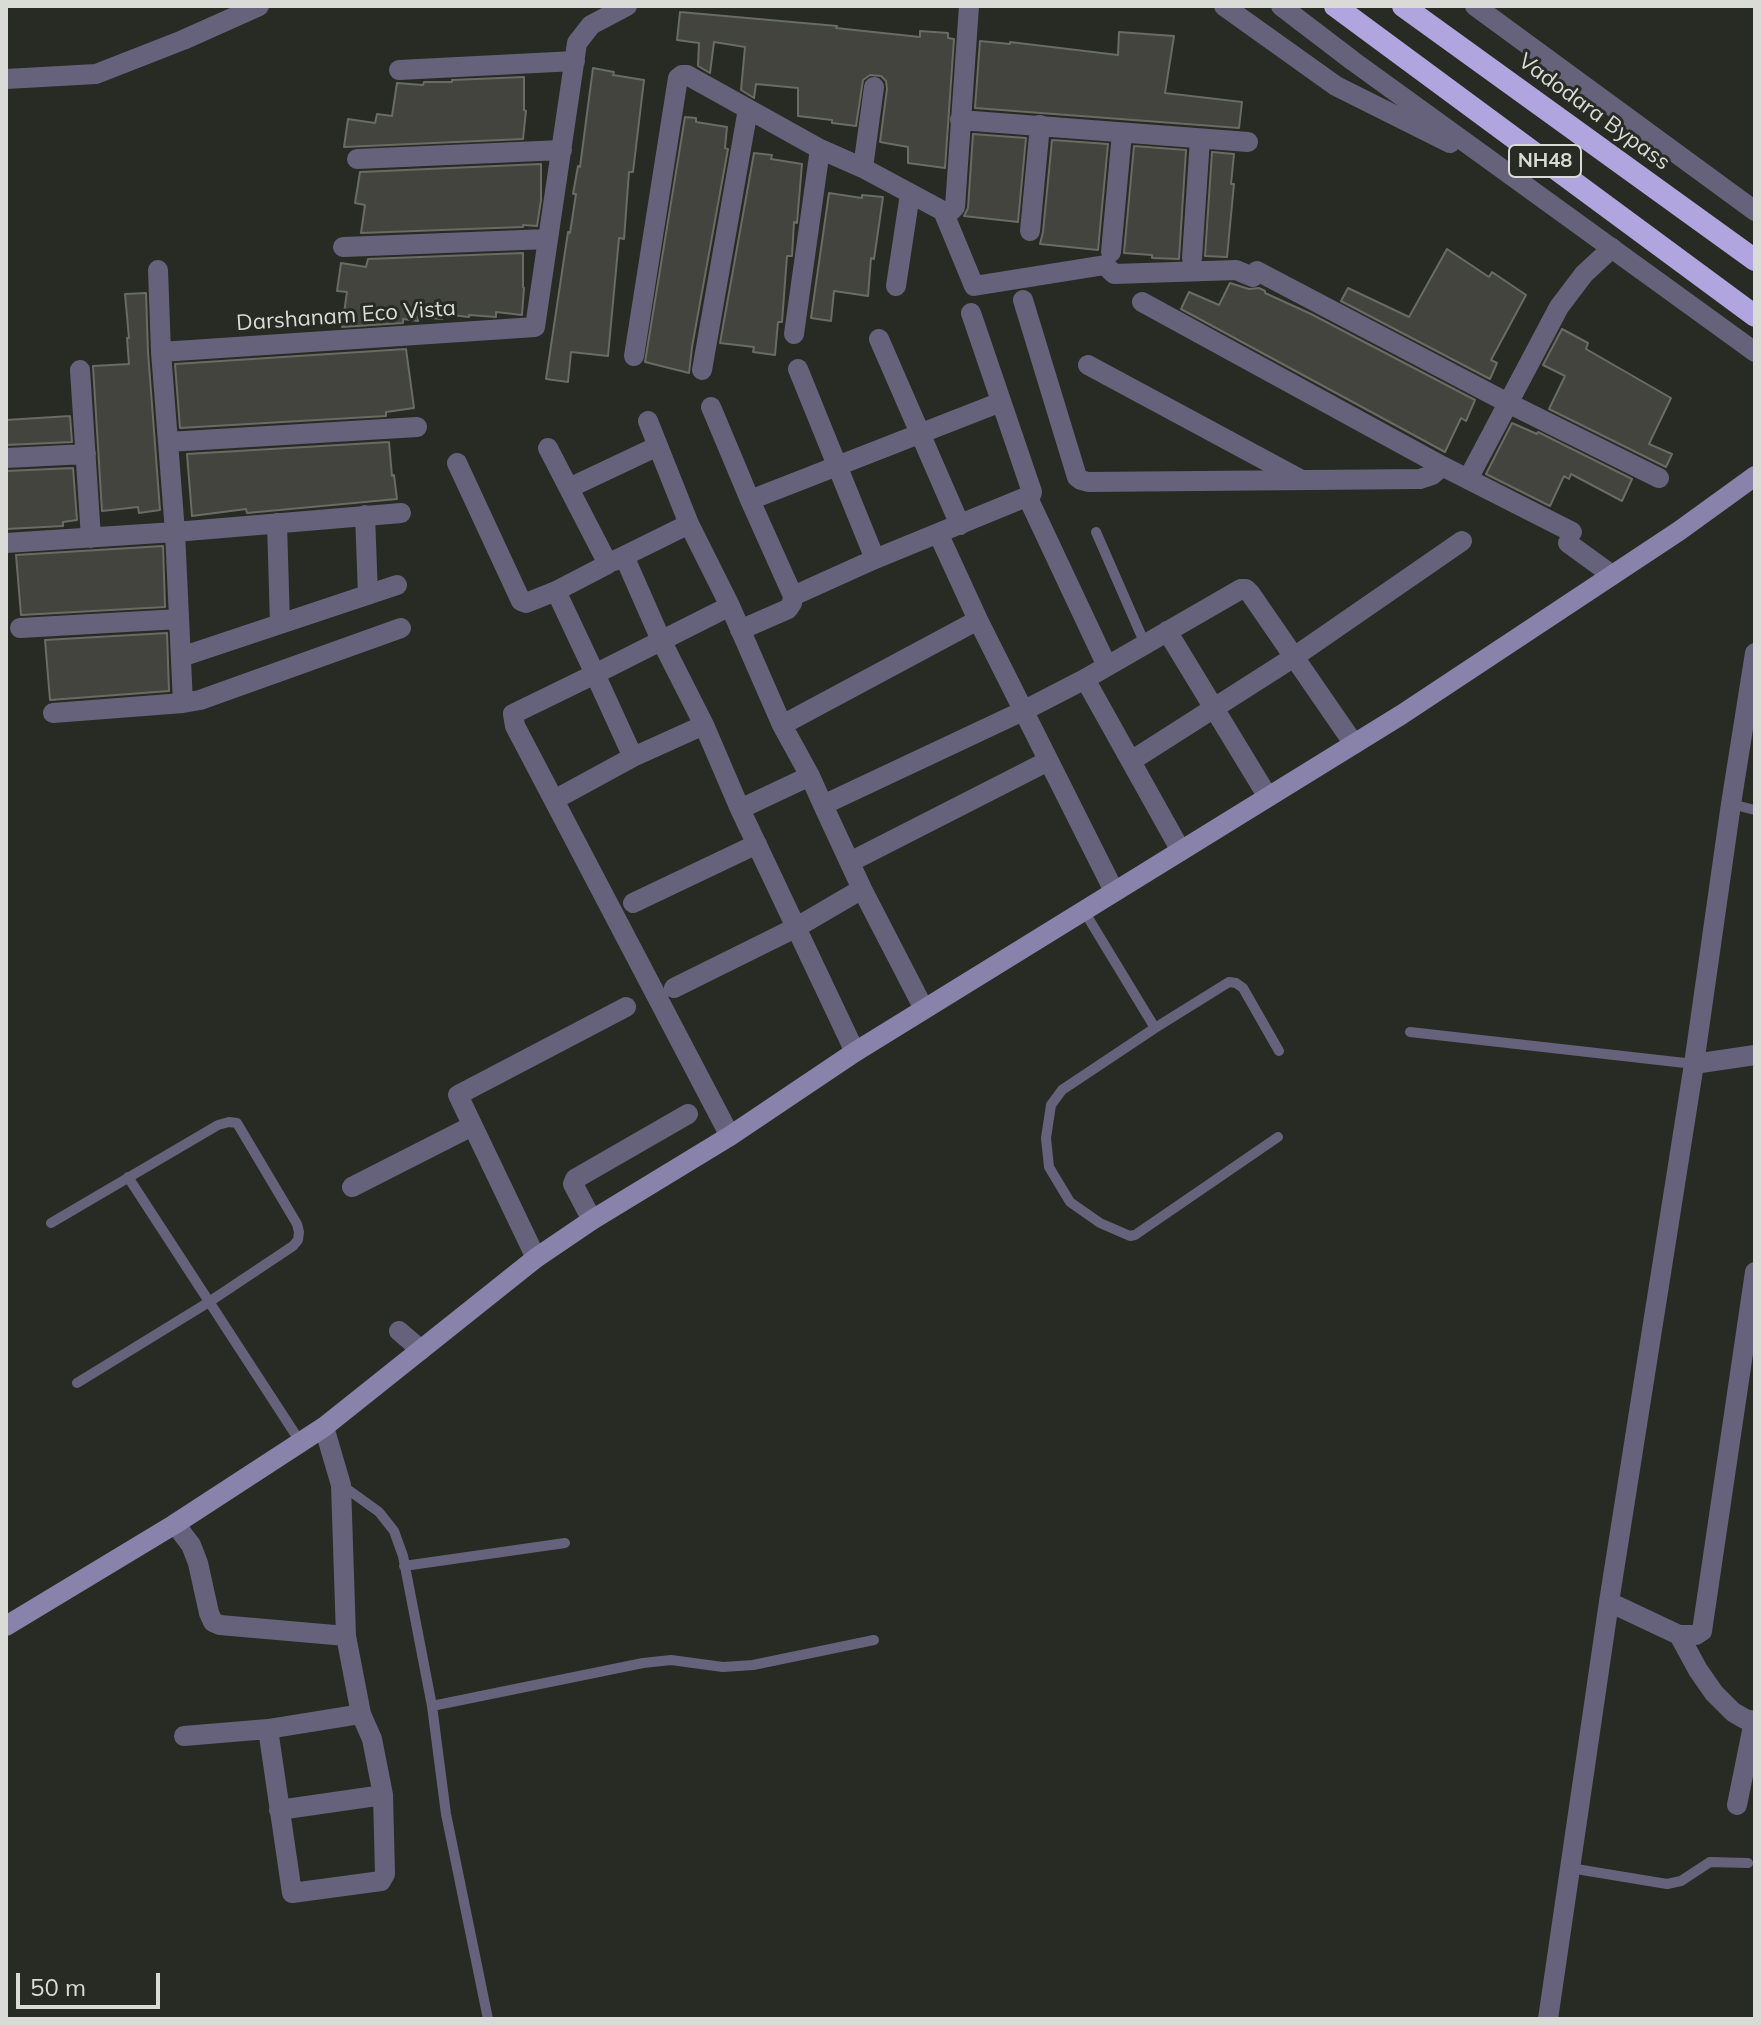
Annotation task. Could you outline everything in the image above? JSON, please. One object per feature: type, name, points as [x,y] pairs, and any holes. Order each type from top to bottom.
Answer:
[{"type":"highway","name":"NH48","points":[[1335,6],[1755,316]]},
{"type":"highway","name":"Vadodara Bypass","points":[[1403,6],[1755,260]]},
{"type":"main road","points":[[6,1626],[175,1524],[301,1443],[536,1258],[592,1220],[730,1136],[855,1052],[1401,715],[1679,531],[1755,476]]},
{"type":"street","points":[[6,79],[96,74],[259,6]]},
{"type":"street","name":"Darshanam Eco Vista","points":[[161,352],[532,328],[537,325],[577,43],[591,25],[627,6]]},
{"type":"street","points":[[634,356],[678,78],[687,75],[820,149],[943,211],[951,211],[955,207],[969,6]]},
{"type":"street","points":[[1224,6],[1336,86],[1504,170]]},
{"type":"street","points":[[1281,6],[1755,352]]},
{"type":"street","points":[[1475,6],[1755,211]]},
{"type":"street","points":[[399,70],[575,61]]},
{"type":"street","points":[[863,168],[874,87]]},
{"type":"street","points":[[702,370],[748,109]]},
{"type":"street","points":[[960,120],[1248,142]]},
{"type":"street","points":[[1030,231],[1040,125]]},
{"type":"street","points":[[1111,252],[1122,133]]},
{"type":"street","points":[[1192,258],[1200,139]]},
{"type":"street","points":[[794,334],[820,149]]},
{"type":"street","points":[[357,159],[562,150]]},
{"type":"street","points":[[896,286],[910,194]]},
{"type":"street","points":[[943,211],[974,286],[1105,265],[1114,274],[1236,270],[1255,274],[1659,478]]},
{"type":"street","points":[[343,247],[548,239]]},
{"type":"street","points":[[1468,479],[1559,307],[1584,274],[1612,248]]},
{"type":"street","points":[[158,270],[183,703]]},
{"type":"street","points":[[1023,300],[1077,477],[1081,480],[1420,479],[1432,475],[1442,466]]},
{"type":"street","points":[[1142,302],[1570,537],[1612,575]]},
{"type":"street","points":[[793,596],[875,559],[1028,498],[1032,492],[971,313]]},
{"type":"street","points":[[879,339],[960,525]]},
{"type":"street","points":[[1088,365],[1302,480]]},
{"type":"street","points":[[798,369],[875,559]]},
{"type":"street","points":[[80,370],[91,538]]},
{"type":"street","points":[[750,500],[1001,402]]},
{"type":"street","points":[[711,407],[793,596],[788,609],[740,630]]},
{"type":"street","points":[[648,421],[689,524],[730,606],[782,725],[924,1009]]},
{"type":"street","points":[[168,442],[417,427]]},
{"type":"street","points":[[569,488],[658,446]]},
{"type":"street","points":[[548,448],[661,640],[704,725],[740,809],[855,1052]]},
{"type":"street","points":[[6,458],[86,454]]},
{"type":"street","points":[[457,463],[521,601],[526,603],[689,524]]},
{"type":"street","points":[[1028,498],[1107,666]]},
{"type":"street","points":[[6,543],[401,513]]},
{"type":"street","points":[[365,515],[368,595]]},
{"type":"street","points":[[277,523],[280,624]]},
{"type":"street","points":[[938,533],[978,620],[1114,891]]},
{"type":"street","points":[[1131,761],[1294,657],[1462,541]]},
{"type":"street","points":[[181,657],[397,585]]},
{"type":"street","points":[[823,805],[1085,679],[1241,589],[1246,589],[1354,744]]},
{"type":"street","points":[[556,591],[633,757]]},
{"type":"street","points":[[730,606],[513,714],[515,726],[730,1136]]},
{"type":"street","points":[[20,628],[179,619]]},
{"type":"street","points":[[782,725],[978,620]]},
{"type":"street","points":[[53,713],[200,700],[401,628]]},
{"type":"street","points":[[1167,631],[1268,797]]},
{"type":"street","points":[[1548,2019],[1609,1602],[1754,665]]},
{"type":"street","points":[[1085,679],[1181,851]]},
{"type":"street","points":[[554,800],[633,757],[704,725]]},
{"type":"street","points":[[850,862],[1048,761]]},
{"type":"street","points":[[740,809],[810,776]]},
{"type":"street","points":[[633,903],[757,844]]},
{"type":"street","points":[[674,988],[797,927],[862,889]]},
{"type":"street","points":[[536,1258],[458,1097],[459,1093],[626,1007]]},
{"type":"street","points":[[1694,1064],[1755,1055]]},
{"type":"street","points":[[592,1220],[573,1184],[575,1179],[688,1114]]},
{"type":"street","points":[[352,1187],[472,1126]]},
{"type":"street","points":[[1609,1602],[1679,1635],[1688,1636],[1702,1631],[1755,1272]]},
{"type":"street","points":[[399,1331],[421,1350]]},
{"type":"street","points":[[268,1729],[292,1893],[381,1881],[385,1874],[383,1795],[372,1739],[361,1714],[346,1636],[341,1485],[324,1427]]},
{"type":"street","points":[[175,1524],[191,1545],[198,1563],[213,1622],[346,1636]]},
{"type":"street","points":[[1679,1635],[1714,1693],[1733,1712],[1755,1721],[1737,1805]]},
{"type":"street","points":[[184,1736],[268,1729],[361,1714]]},
{"type":"street","points":[[279,1810],[383,1795]]},
{"type":"lane","points":[[1096,532],[1145,644]]},
{"type":"lane","points":[[1731,804],[1755,810]]},
{"type":"lane","points":[[1084,911],[1155,1028]]},
{"type":"lane","points":[[1278,1137],[1135,1235],[1124,1235],[1100,1223],[1070,1202],[1049,1167],[1046,1138],[1051,1105],[1062,1090],[1229,982],[1243,988],[1279,1051]]},
{"type":"lane","points":[[1410,1032],[1694,1064]]},
{"type":"lane","points":[[51,1223],[218,1125],[229,1122],[237,1123],[297,1224],[298,1240],[293,1246],[77,1383]]},
{"type":"lane","points":[[128,1177],[301,1443]]},
{"type":"lane","points":[[341,1485],[379,1512],[394,1531],[404,1566],[432,1706],[446,1814],[488,2019]]},
{"type":"lane","points":[[404,1566],[565,1543]]},
{"type":"lane","points":[[432,1706],[643,1663],[671,1660],[723,1667],[753,1665],[874,1640]]},
{"type":"lane","points":[[1570,1868],[1667,1884],[1681,1881],[1710,1862],[1748,1863]]},
{"type":"building","points":[[680,12],[920,37],[920,31],[948,33],[948,38],[954,39],[945,168],[908,163],[908,147],[880,142],[887,89],[886,81],[881,76],[870,75],[863,80],[856,126],[798,116],[798,88],[756,84],[754,98],[741,90],[745,47],[714,42],[710,73],[698,66],[699,43],[677,40]]},
{"type":"building","points":[[1119,32],[1174,36],[1165,93],[1242,102],[1239,128],[975,108],[980,41],[1118,55]]},
{"type":"building","points":[[593,68],[644,80],[633,172],[629,172],[624,239],[619,238],[608,356],[571,352],[568,382],[546,379]]},
{"type":"building","points":[[524,77],[526,111],[523,139],[344,147],[348,119],[375,123],[377,114],[392,116],[397,83],[423,85],[424,82]]},
{"type":"building","points":[[685,117],[727,127],[725,148],[728,149],[689,373],[645,362]]},
{"type":"building","points":[[973,134],[1026,138],[1018,222],[964,216],[968,208]]},
{"type":"building","points":[[1052,140],[1108,144],[1098,250],[1040,244]]},
{"type":"building","points":[[1134,146],[1186,150],[1179,259],[1124,253]]},
{"type":"building","points":[[1212,152],[1234,154],[1227,257],[1205,256]]},
{"type":"building","points":[[754,153],[802,164],[797,223],[794,222],[792,256],[787,256],[782,322],[778,322],[775,355],[753,352],[754,347],[720,343]]},
{"type":"building","points":[[541,164],[537,226],[361,233],[365,205],[355,203],[360,172]]},
{"type":"building","points":[[829,193],[862,198],[862,195],[883,197],[874,259],[871,258],[868,296],[834,291],[831,321],[811,318]]},
{"type":"building","points":[[1447,249],[1489,277],[1492,272],[1526,295],[1491,360],[1497,363],[1490,379],[1341,301],[1348,288],[1409,317]]},
{"type":"building","points":[[523,253],[522,315],[496,312],[496,317],[469,317],[443,314],[442,319],[418,317],[418,321],[403,319],[403,323],[342,327],[347,292],[337,291],[341,263],[366,267],[368,259]]},
{"type":"building","points":[[1230,283],[1249,289],[1259,288],[1475,400],[1466,421],[1461,418],[1445,452],[1181,309],[1189,292],[1219,305]]},
{"type":"building","points":[[146,293],[160,510],[139,513],[138,507],[102,511],[93,366],[129,364],[125,294]]},
{"type":"building","points":[[1562,329],[1588,343],[1586,349],[1671,398],[1649,444],[1672,454],[1666,467],[1549,409],[1565,376],[1543,365]]},
{"type":"building","points":[[406,349],[414,408],[386,412],[386,416],[180,428],[175,364]]},
{"type":"building","points":[[70,416],[72,442],[6,445],[6,420]]},
{"type":"building","points":[[1512,423],[1538,432],[1632,479],[1622,501],[1571,474],[1569,479],[1564,476],[1550,506],[1486,474]]},
{"type":"building","points":[[389,442],[397,499],[247,513],[246,509],[192,516],[187,454]]},
{"type":"building","points":[[73,468],[77,520],[63,522],[63,526],[6,529],[6,471]]},
{"type":"building","points":[[163,546],[165,607],[21,615],[16,555]]},
{"type":"building","points":[[167,633],[169,691],[50,700],[45,640]]}]
